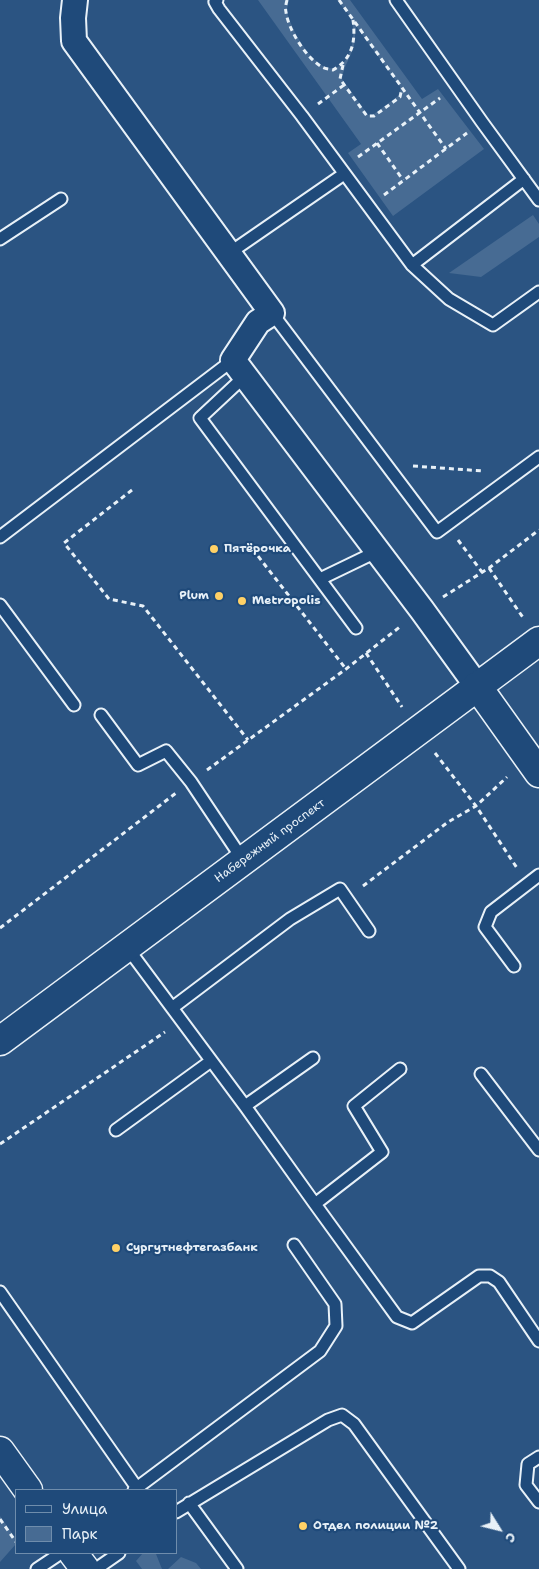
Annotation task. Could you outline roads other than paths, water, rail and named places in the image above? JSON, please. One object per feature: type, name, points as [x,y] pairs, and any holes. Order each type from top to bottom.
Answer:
[{"type":"main road","name":"Набережный проспект","points":[[0,1041],[477,686],[533,632]]},
{"type":"main road","points":[[477,686],[539,774]]},
{"type":"main road","points":[[0,1451],[27,1489]]},
{"type":"main road","points":[[75,1554],[85,1569]]},
{"type":"street","points":[[74,0],[74,41],[272,313],[258,322],[239,368],[378,551],[477,686]]},
{"type":"lane","points":[[217,0],[215,2],[219,10],[302,116],[412,265],[449,299],[493,325],[539,292]]},
{"type":"lane","points":[[396,0],[539,200]]},
{"type":"lane","points":[[228,254],[343,172]]},
{"type":"lane","points":[[412,265],[524,180]]},
{"type":"lane","points":[[0,239],[61,199]]},
{"type":"lane","points":[[272,313],[437,532],[539,457]]},
{"type":"lane","points":[[0,537],[115,451],[239,368]]},
{"type":"lane","points":[[239,368],[200,418],[356,628]]},
{"type":"lane","points":[[320,579],[378,551]]},
{"type":"lane","points":[[0,605],[74,705]]},
{"type":"lane","points":[[101,715],[138,765],[166,751],[190,782],[243,860]]},
{"type":"lane","points":[[514,966],[485,927],[491,912],[539,875]]},
{"type":"lane","points":[[172,1008],[290,918],[340,889],[370,930]]},
{"type":"lane","points":[[126,946],[245,1106],[397,1317],[412,1323],[479,1276],[490,1276],[499,1282],[539,1341]]},
{"type":"lane","points":[[245,1106],[314,1058]]},
{"type":"lane","points":[[116,1130],[211,1060]]},
{"type":"lane","points":[[314,1204],[382,1152],[354,1106],[400,1068]]},
{"type":"lane","points":[[481,1074],[539,1150]]},
{"type":"lane","points":[[0,1292],[136,1489],[320,1351],[336,1326],[335,1304],[294,1246]]},
{"type":"lane","points":[[178,1511],[328,1420],[342,1415],[354,1424],[460,1569]]},
{"type":"lane","points":[[539,1457],[528,1464],[526,1484],[539,1502]]},
{"type":"lane","points":[[189,1503],[237,1569]]},
{"type":"lane","points":[[37,1569],[60,1554]]},
{"type":"lane","points":[[96,1569],[118,1554]]},
{"type":"place","name":"Пятёрочка","points":[[214,549]]},
{"type":"place","name":"Plum","points":[[219,596]]},
{"type":"place","name":"Metropolis","points":[[242,601]]},
{"type":"place","name":"Сургутнефтегазбанк","points":[[116,1248]]},
{"type":"place","name":"Отдел полиции №2","points":[[303,1526]]}]
